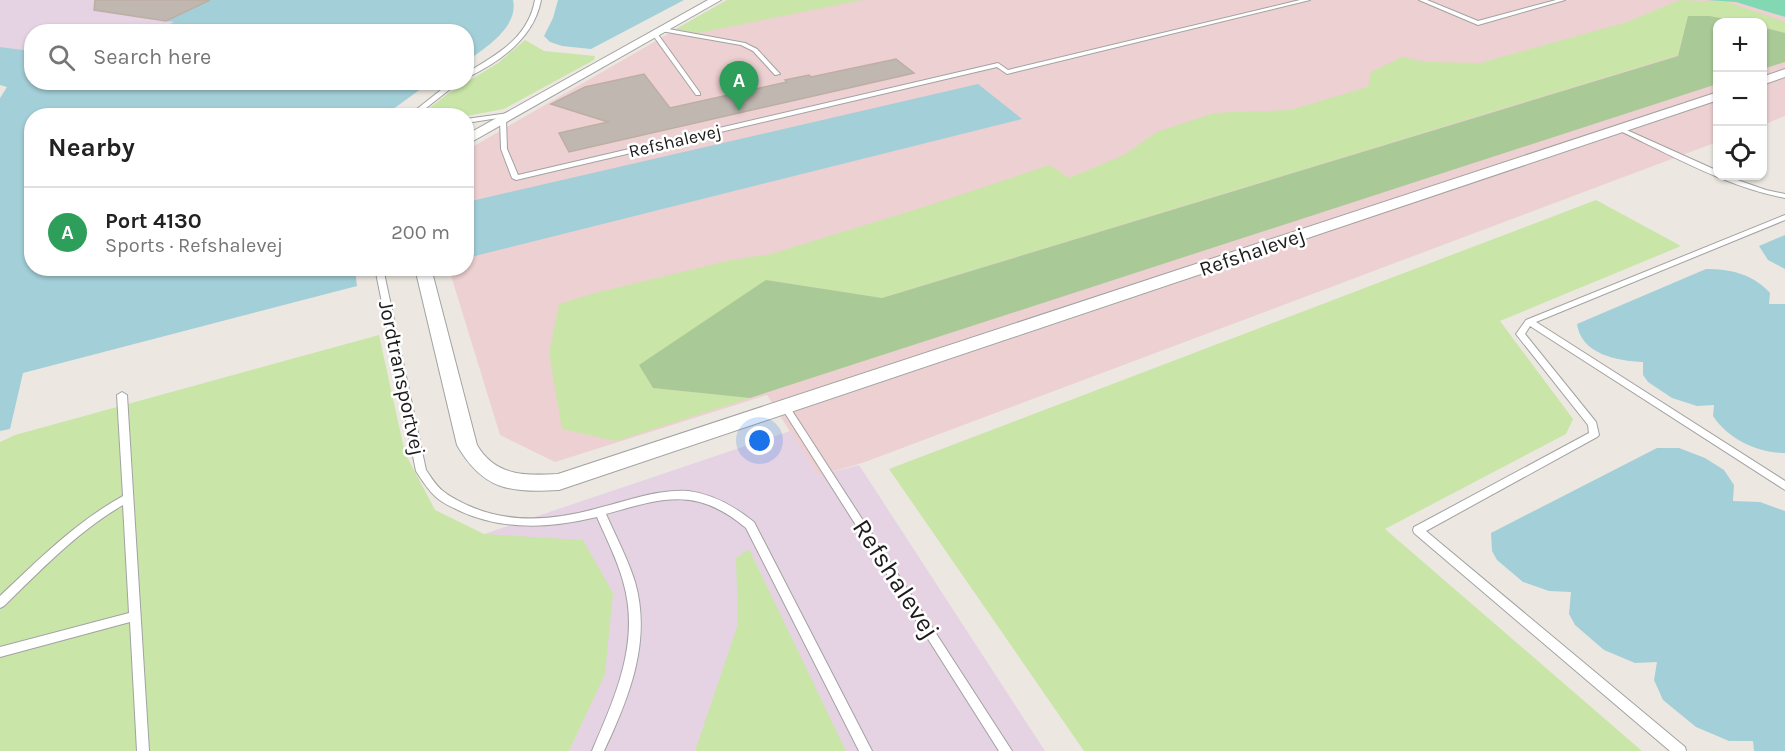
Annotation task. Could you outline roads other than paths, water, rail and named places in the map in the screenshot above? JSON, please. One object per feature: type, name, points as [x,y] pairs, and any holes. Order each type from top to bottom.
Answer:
[{"type":"street","points":[[474,137],[716,0]]},
{"type":"street","points":[[1767,79],[1785,73]]},
{"type":"street","name":"Refshalevej","points":[[425,276],[466,445],[474,460],[489,473],[510,481],[536,484],[559,483],[1713,98]]},
{"type":"lane","points":[[474,71],[518,40],[532,21],[538,0]]},
{"type":"lane","name":"Refshalevej","points":[[509,117],[504,149],[516,178],[998,65],[1007,72],[1307,0]]},
{"type":"lane","points":[[1422,0],[1478,23],[1562,0]]},
{"type":"lane","points":[[659,32],[743,44],[755,50],[777,75]]},
{"type":"lane","points":[[659,32],[698,94]]},
{"type":"lane","points":[[422,108],[445,90]]},
{"type":"lane","points":[[474,121],[509,117]]},
{"type":"lane","points":[[1620,129],[1713,172]]},
{"type":"lane","points":[[1732,180],[1764,192],[1785,196]]},
{"type":"lane","points":[[1680,751],[1418,530],[1594,435],[1593,424],[1520,334],[1529,322],[1785,217]]},
{"type":"lane","name":"Jordtransportvej","points":[[382,276],[421,471],[440,495],[466,510],[490,518],[520,522],[553,522],[600,512],[641,499],[677,495],[702,497],[730,507],[750,525],[866,751]]},
{"type":"lane","points":[[1529,322],[1785,486]]},
{"type":"lane","points":[[123,395],[143,751]]},
{"type":"lane","name":"Refshalevej","points":[[786,408],[1006,751]]},
{"type":"lane","points":[[0,603],[70,537],[103,510],[128,498]]},
{"type":"lane","points":[[598,751],[626,684],[635,645],[637,617],[632,591],[600,512]]},
{"type":"lane","points":[[0,652],[135,616]]},
{"type":"water","points":[[211,0],[513,0],[511,19],[506,28],[474,56],[474,24],[170,24],[174,22],[166,21]]},
{"type":"water","points":[[558,0],[684,0],[591,49],[562,46],[550,42],[544,36],[553,18]]},
{"type":"water","points":[[0,47],[24,50],[24,90],[419,90],[395,108],[24,108],[24,276],[356,276],[357,286],[23,373],[10,429],[0,431],[0,98],[7,87],[0,85]]},
{"type":"water","points":[[978,84],[1022,119],[474,256],[474,200]]},
{"type":"water","points":[[1785,235],[1785,269],[1768,260],[1759,246]]},
{"type":"water","points":[[1706,269],[1724,270],[1749,277],[1770,293],[1769,304],[1785,304],[1785,453],[1754,447],[1735,438],[1713,416],[1714,405],[1697,406],[1672,398],[1648,382],[1643,375],[1643,362],[1622,360],[1602,354],[1585,342],[1580,334],[1577,324]]},
{"type":"water","points":[[1657,448],[1679,448],[1705,458],[1724,470],[1734,485],[1733,501],[1760,502],[1785,511],[1785,751],[1754,751],[1753,741],[1729,741],[1696,727],[1663,700],[1654,680],[1657,662],[1635,663],[1604,650],[1575,625],[1569,614],[1571,592],[1549,591],[1523,582],[1497,560],[1492,551],[1491,533]]},
{"type":"place","name":"Port 4130","points":[[739,111]]}]
